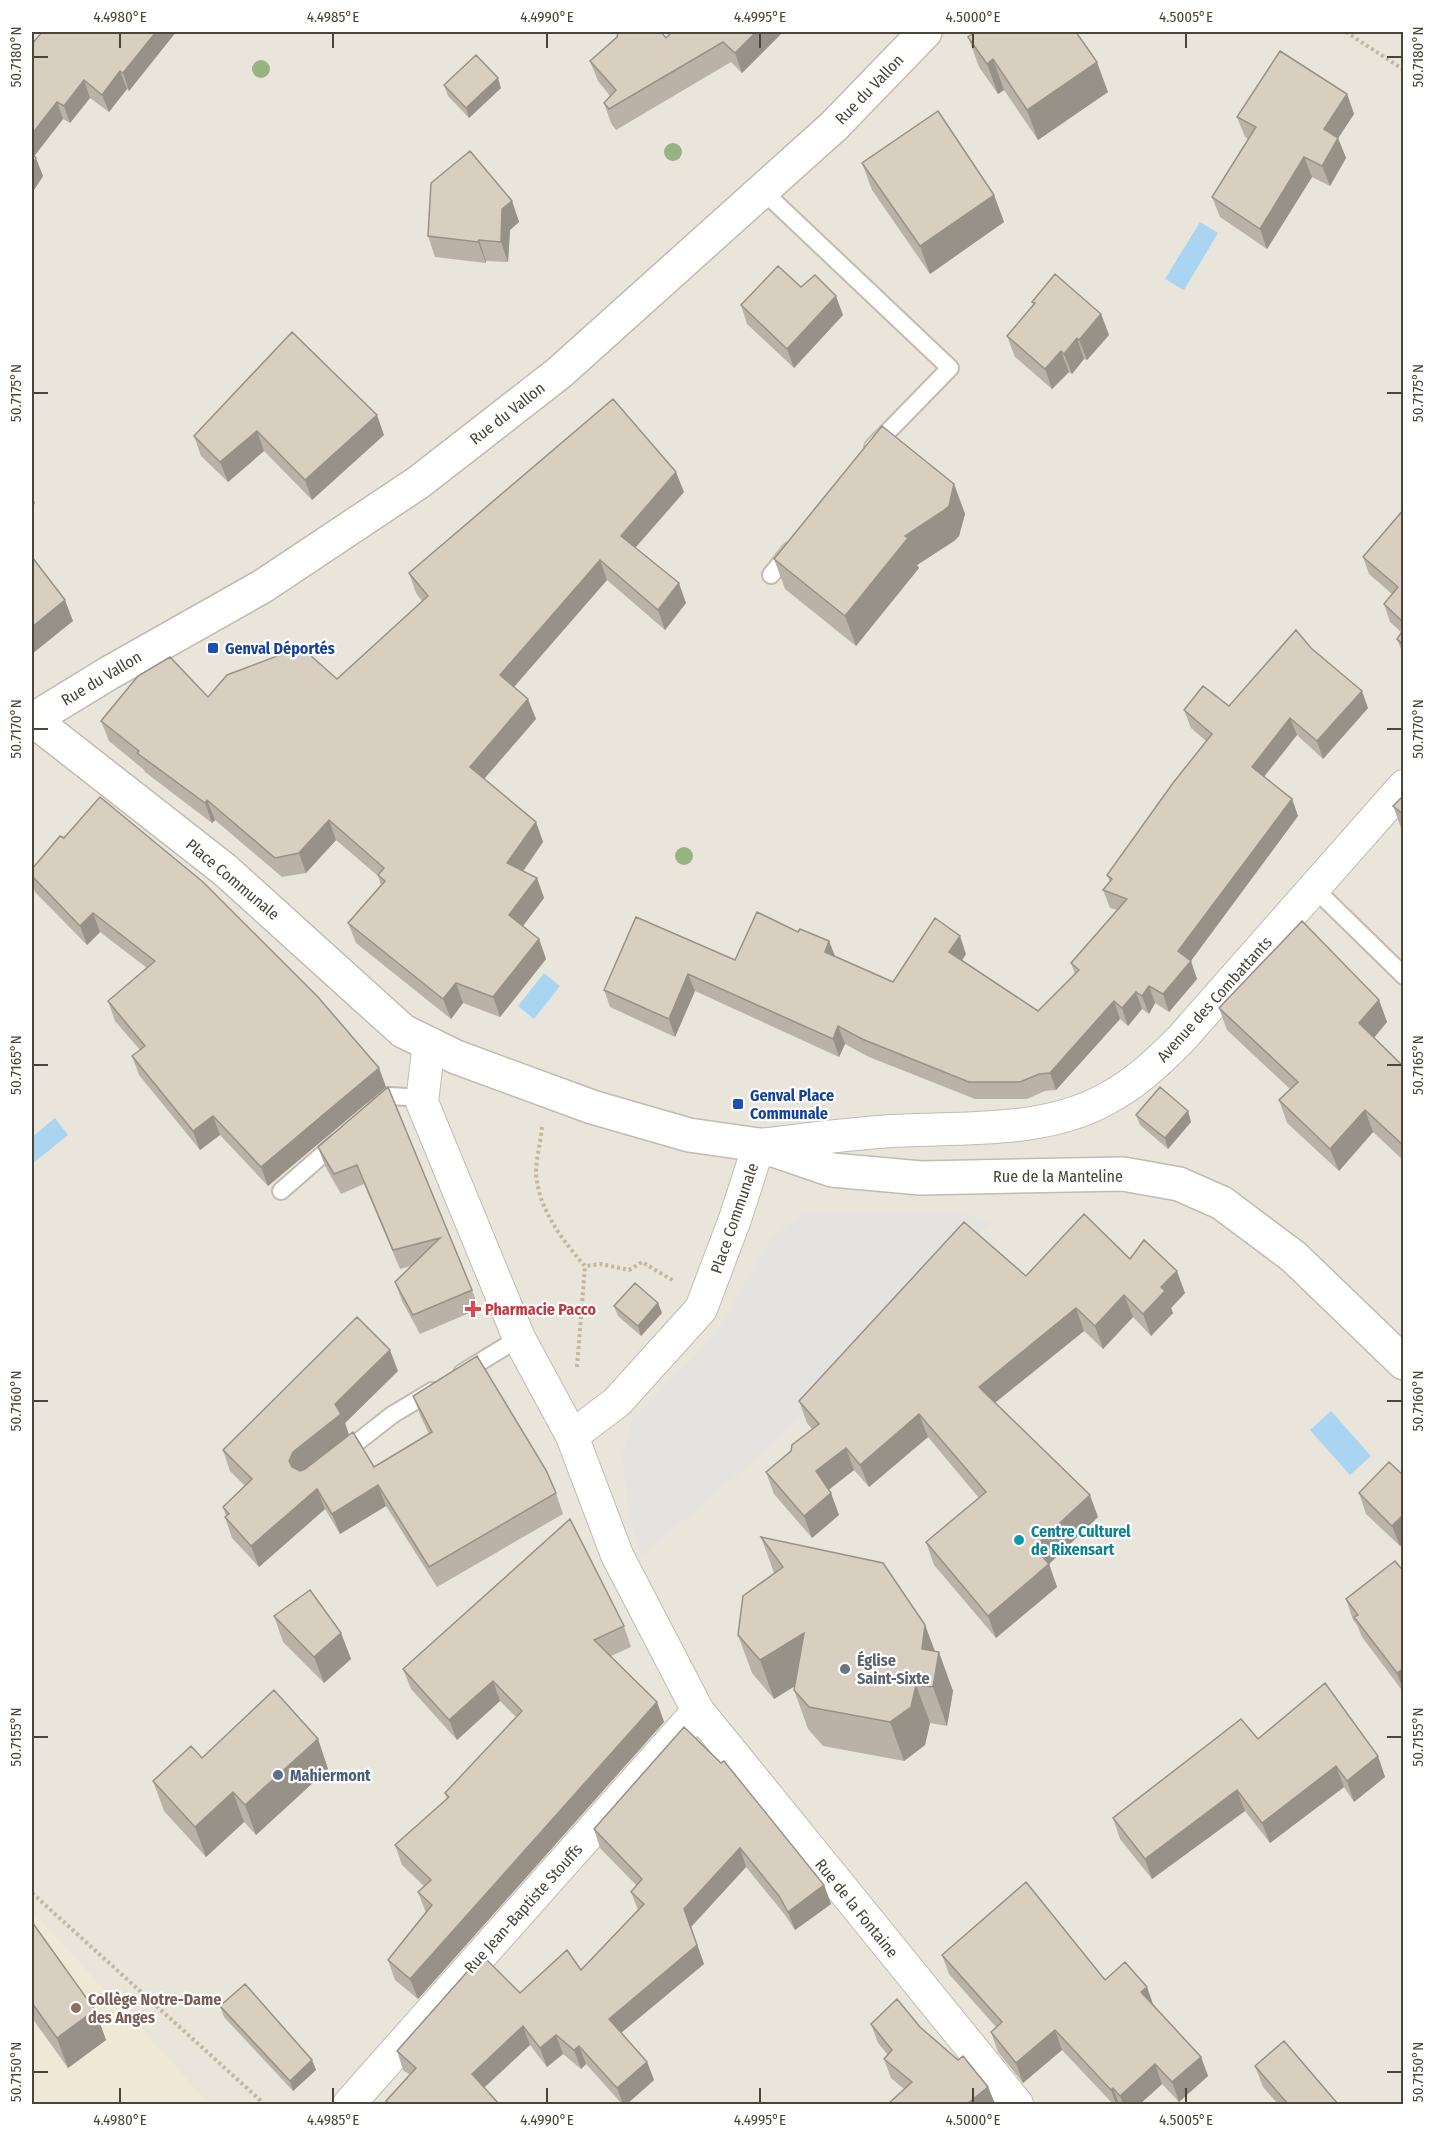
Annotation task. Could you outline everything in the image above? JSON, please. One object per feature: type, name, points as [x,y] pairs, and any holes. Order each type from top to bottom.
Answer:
[{"type":"street","name":"Rue du Vallon","points":[[32,719],[263,586],[419,483],[559,373],[834,126],[925,32]]},
{"type":"street","name":"Place Communale","points":[[32,719],[225,870],[403,1031],[456,1057],[592,1107],[690,1135],[759,1145],[735,1219],[701,1309],[617,1402],[572,1436]]},
{"type":"street","name":"Avenue des Combattants","points":[[759,1145],[858,1133],[974,1128],[1052,1121],[1106,1100],[1148,1072],[1181,1039],[1404,786]]},
{"type":"street","points":[[429,1043],[422,1102],[519,1338],[572,1436],[617,1555],[698,1711]]},
{"type":"street","name":"Rue de la Manteline","points":[[759,1145],[832,1170],[921,1178],[1123,1174],[1179,1184],[1222,1203],[1294,1257],[1404,1363]]},
{"type":"street","name":"Rue Jean-Baptiste Stouffs","points":[[349,2104],[698,1711]]},
{"type":"street","name":"Rue de la Fontaine","points":[[698,1711],[1017,2104]]},
{"type":"lane","points":[[762,190],[950,368],[866,455]]},
{"type":"lane","points":[[771,574],[800,538]]},
{"type":"lane","points":[[1313,887],[1404,976]]},
{"type":"lane","points":[[365,1118],[390,1096],[423,1098]]},
{"type":"lane","points":[[281,1191],[348,1132]]},
{"type":"lane","points":[[332,1462],[392,1416],[519,1338]]},
{"type":"path","points":[[1346,32],[1404,70]]},
{"type":"path","points":[[547,1090],[536,1173],[543,1202],[563,1241],[585,1266],[577,1368]]},
{"type":"path","points":[[585,1266],[601,1264],[629,1270],[642,1262],[689,1291],[701,1309]]},
{"type":"path","points":[[32,1893],[262,2104]]},
{"type":"shaded area","points":[[32,32],[1403,32],[1403,2104],[32,2104]]},
{"type":"shaded area","points":[[802,1213],[963,1213],[990,1223],[769,1448],[642,1556],[629,1519],[622,1455],[632,1420],[714,1336],[771,1239]]},
{"type":"shaded area","name":"Collège Notre-Dame des Anges","points":[[32,1911],[210,2104],[32,2104]]},
{"type":"water","points":[[1200,222],[1218,233],[1184,290],[1165,279]]},
{"type":"water","points":[[544,973],[560,986],[534,1019],[518,1006]]},
{"type":"water","points":[[55,1118],[68,1135],[32,1164],[32,1137]]},
{"type":"water","points":[[1331,1411],[1371,1456],[1350,1475],[1310,1430]]},
{"type":"building","points":[[42,32],[156,32],[123,73],[120,71],[102,95],[84,80],[64,106],[57,102],[32,134],[32,44]]},
{"type":"building","points":[[618,32],[661,32],[666,38],[672,32],[756,32],[735,53],[723,42],[609,109],[604,103],[616,90],[590,61],[617,37]]},
{"type":"building","points":[[975,32],[1076,32],[1097,62],[1027,110],[993,59],[987,64],[968,37]]},
{"type":"building","points":[[1280,51],[1347,94],[1324,129],[1338,138],[1322,166],[1304,157],[1260,229],[1212,197],[1256,127],[1237,117]]},
{"type":"building","points":[[476,55],[498,78],[466,108],[444,85]]},
{"type":"building","points":[[938,111],[994,195],[920,246],[862,163]]},
{"type":"building","points":[[470,151],[512,201],[502,209],[501,242],[479,240],[478,242],[428,236],[431,183]]},
{"type":"building","points":[[778,266],[801,287],[815,275],[836,296],[787,349],[741,305]]},
{"type":"building","points":[[1055,274],[1101,314],[1079,340],[1077,338],[1064,354],[1061,351],[1045,369],[1007,336],[1035,303],[1032,302]]},
{"type":"building","points":[[292,332],[377,415],[305,480],[257,431],[220,462],[194,436]]},
{"type":"building","points":[[613,399],[676,472],[621,536],[679,583],[658,610],[600,560],[500,675],[528,699],[470,767],[536,822],[507,863],[537,878],[509,915],[539,939],[493,997],[456,983],[443,999],[348,923],[385,881],[378,875],[384,868],[329,820],[299,853],[275,858],[207,800],[205,803],[137,753],[139,751],[101,721],[138,676],[170,657],[208,697],[227,675],[301,647],[337,679],[428,596],[409,573]]},
{"type":"building","points":[[882,426],[954,484],[949,506],[905,536],[908,538],[845,616],[774,559]]},
{"type":"building","points":[[1404,509],[1404,623],[1384,604],[1398,587],[1363,557]]},
{"type":"building","points":[[32,557],[65,600],[32,627]]},
{"type":"building","points":[[1404,629],[1404,645],[1397,639]]},
{"type":"building","points":[[1296,630],[1311,648],[1362,691],[1317,741],[1290,718],[1252,767],[1292,799],[1178,951],[1191,961],[1163,994],[1149,986],[1142,996],[1136,992],[1122,1008],[1114,1001],[1050,1073],[1039,1074],[1020,1082],[969,1082],[862,1039],[838,1026],[833,1039],[688,974],[669,1019],[604,990],[636,917],[735,960],[757,912],[798,932],[800,929],[829,941],[825,952],[893,982],[935,918],[960,936],[949,952],[1038,1011],[1079,970],[1071,963],[1127,899],[1103,890],[1112,879],[1107,875],[1173,783],[1212,734],[1184,710],[1203,686],[1229,706]]},
{"type":"building","points":[[1404,795],[1404,815],[1393,806]]},
{"type":"building","points":[[100,797],[203,882],[318,997],[379,1068],[261,1167],[213,1116],[193,1131],[132,1056],[145,1046],[108,1001],[155,961],[93,913],[80,926],[32,876],[32,869],[60,836],[64,838]]},
{"type":"building","points":[[1302,921],[1379,1000],[1359,1023],[1404,1067],[1404,1146],[1365,1110],[1330,1149],[1279,1100],[1298,1082],[1219,1008]]},
{"type":"building","points":[[388,1087],[472,1290],[413,1315],[395,1282],[440,1238],[393,1250],[357,1165],[334,1174],[318,1147]]},
{"type":"building","points":[[1160,1087],[1188,1111],[1165,1138],[1136,1115]]},
{"type":"building","points":[[1084,1214],[1130,1259],[1144,1240],[1177,1271],[1161,1287],[1165,1291],[1143,1314],[1124,1295],[1095,1326],[1076,1308],[979,1387],[1090,1495],[1034,1547],[1049,1564],[988,1616],[926,1542],[986,1492],[919,1414],[860,1465],[846,1448],[816,1471],[831,1493],[804,1516],[766,1472],[791,1451],[792,1445],[819,1424],[799,1401],[964,1222],[1026,1276]]},
{"type":"building","points":[[635,1283],[658,1303],[638,1326],[614,1306]]},
{"type":"building","points":[[357,1317],[390,1350],[335,1404],[341,1414],[293,1452],[289,1461],[292,1467],[300,1471],[305,1469],[353,1432],[374,1467],[432,1432],[413,1396],[477,1356],[546,1470],[556,1493],[429,1567],[378,1485],[332,1514],[317,1489],[251,1546],[225,1517],[229,1514],[223,1507],[252,1479],[223,1450]]},
{"type":"building","points":[[1389,1462],[1404,1476],[1404,1514],[1392,1526],[1359,1493]]},
{"type":"building","points":[[570,1519],[624,1626],[594,1640],[657,1702],[410,1979],[388,1960],[432,1905],[418,1892],[431,1880],[395,1845],[449,1797],[445,1793],[522,1711],[493,1681],[449,1720],[403,1669]]},
{"type":"building","name":"Église Saint-Sixte","points":[[761,1537],[883,1563],[925,1625],[922,1649],[939,1652],[933,1687],[916,1685],[911,1707],[890,1722],[809,1707],[794,1690],[804,1633],[760,1660],[738,1635],[743,1596],[783,1567]]},
{"type":"building","points":[[1395,1561],[1404,1572],[1404,1668],[1397,1673],[1354,1617],[1358,1615],[1346,1599]]},
{"type":"building","points":[[310,1590],[341,1633],[314,1657],[274,1616]]},
{"type":"building","points":[[1325,1683],[1378,1756],[1347,1781],[1336,1766],[1262,1823],[1237,1790],[1145,1859],[1113,1818],[1241,1719],[1258,1739]]},
{"type":"building","points":[[274,1690],[318,1739],[245,1805],[233,1792],[195,1827],[153,1781],[191,1746],[202,1758]]},
{"type":"building","points":[[684,1727],[721,1763],[724,1761],[824,1885],[788,1912],[779,1896],[740,1848],[684,1909],[697,1945],[609,2019],[647,2062],[617,2088],[579,2046],[574,2050],[556,2035],[540,2048],[523,2026],[472,2074],[499,2104],[390,2104],[386,2101],[416,2068],[397,2051],[482,1955],[520,1993],[567,1950],[581,1970],[644,1904],[631,1892],[642,1879],[594,1829]]},
{"type":"building","points":[[1026,1882],[1105,1980],[1125,1962],[1147,1987],[1141,1992],[1201,2057],[1172,2082],[1155,2064],[1120,2096],[1113,2088],[1111,2090],[1055,2030],[1016,2063],[991,2032],[1002,2022],[942,1955]]},
{"type":"building","points":[[32,1922],[95,2010],[57,2038],[32,2003]]},
{"type":"building","points":[[245,1984],[312,2060],[290,2081],[220,2006]]},
{"type":"building","points":[[897,1999],[920,2027],[958,2060],[963,2056],[988,2087],[967,2104],[888,2104],[912,2082],[884,2059],[892,2050],[871,2024]]},
{"type":"building","points":[[1284,2041],[1338,2104],[1288,2104],[1255,2066]]},
{"type":"place","name":"Genval Déportés","points":[[213,648]]},
{"type":"place","name":"Genval Place Communale","points":[[738,1104]]},
{"type":"place","name":"Pharmacie Pacco","points":[[473,1309]]},
{"type":"place","name":"Centre Culturel de Rixensart","points":[[1019,1540]]},
{"type":"place","name":"Église Saint-Sixte","points":[[845,1669]]},
{"type":"place","name":"Mahiermont","points":[[278,1775]]},
{"type":"place","name":"Collège Notre-Dame des Anges","points":[[76,2008]]}]
